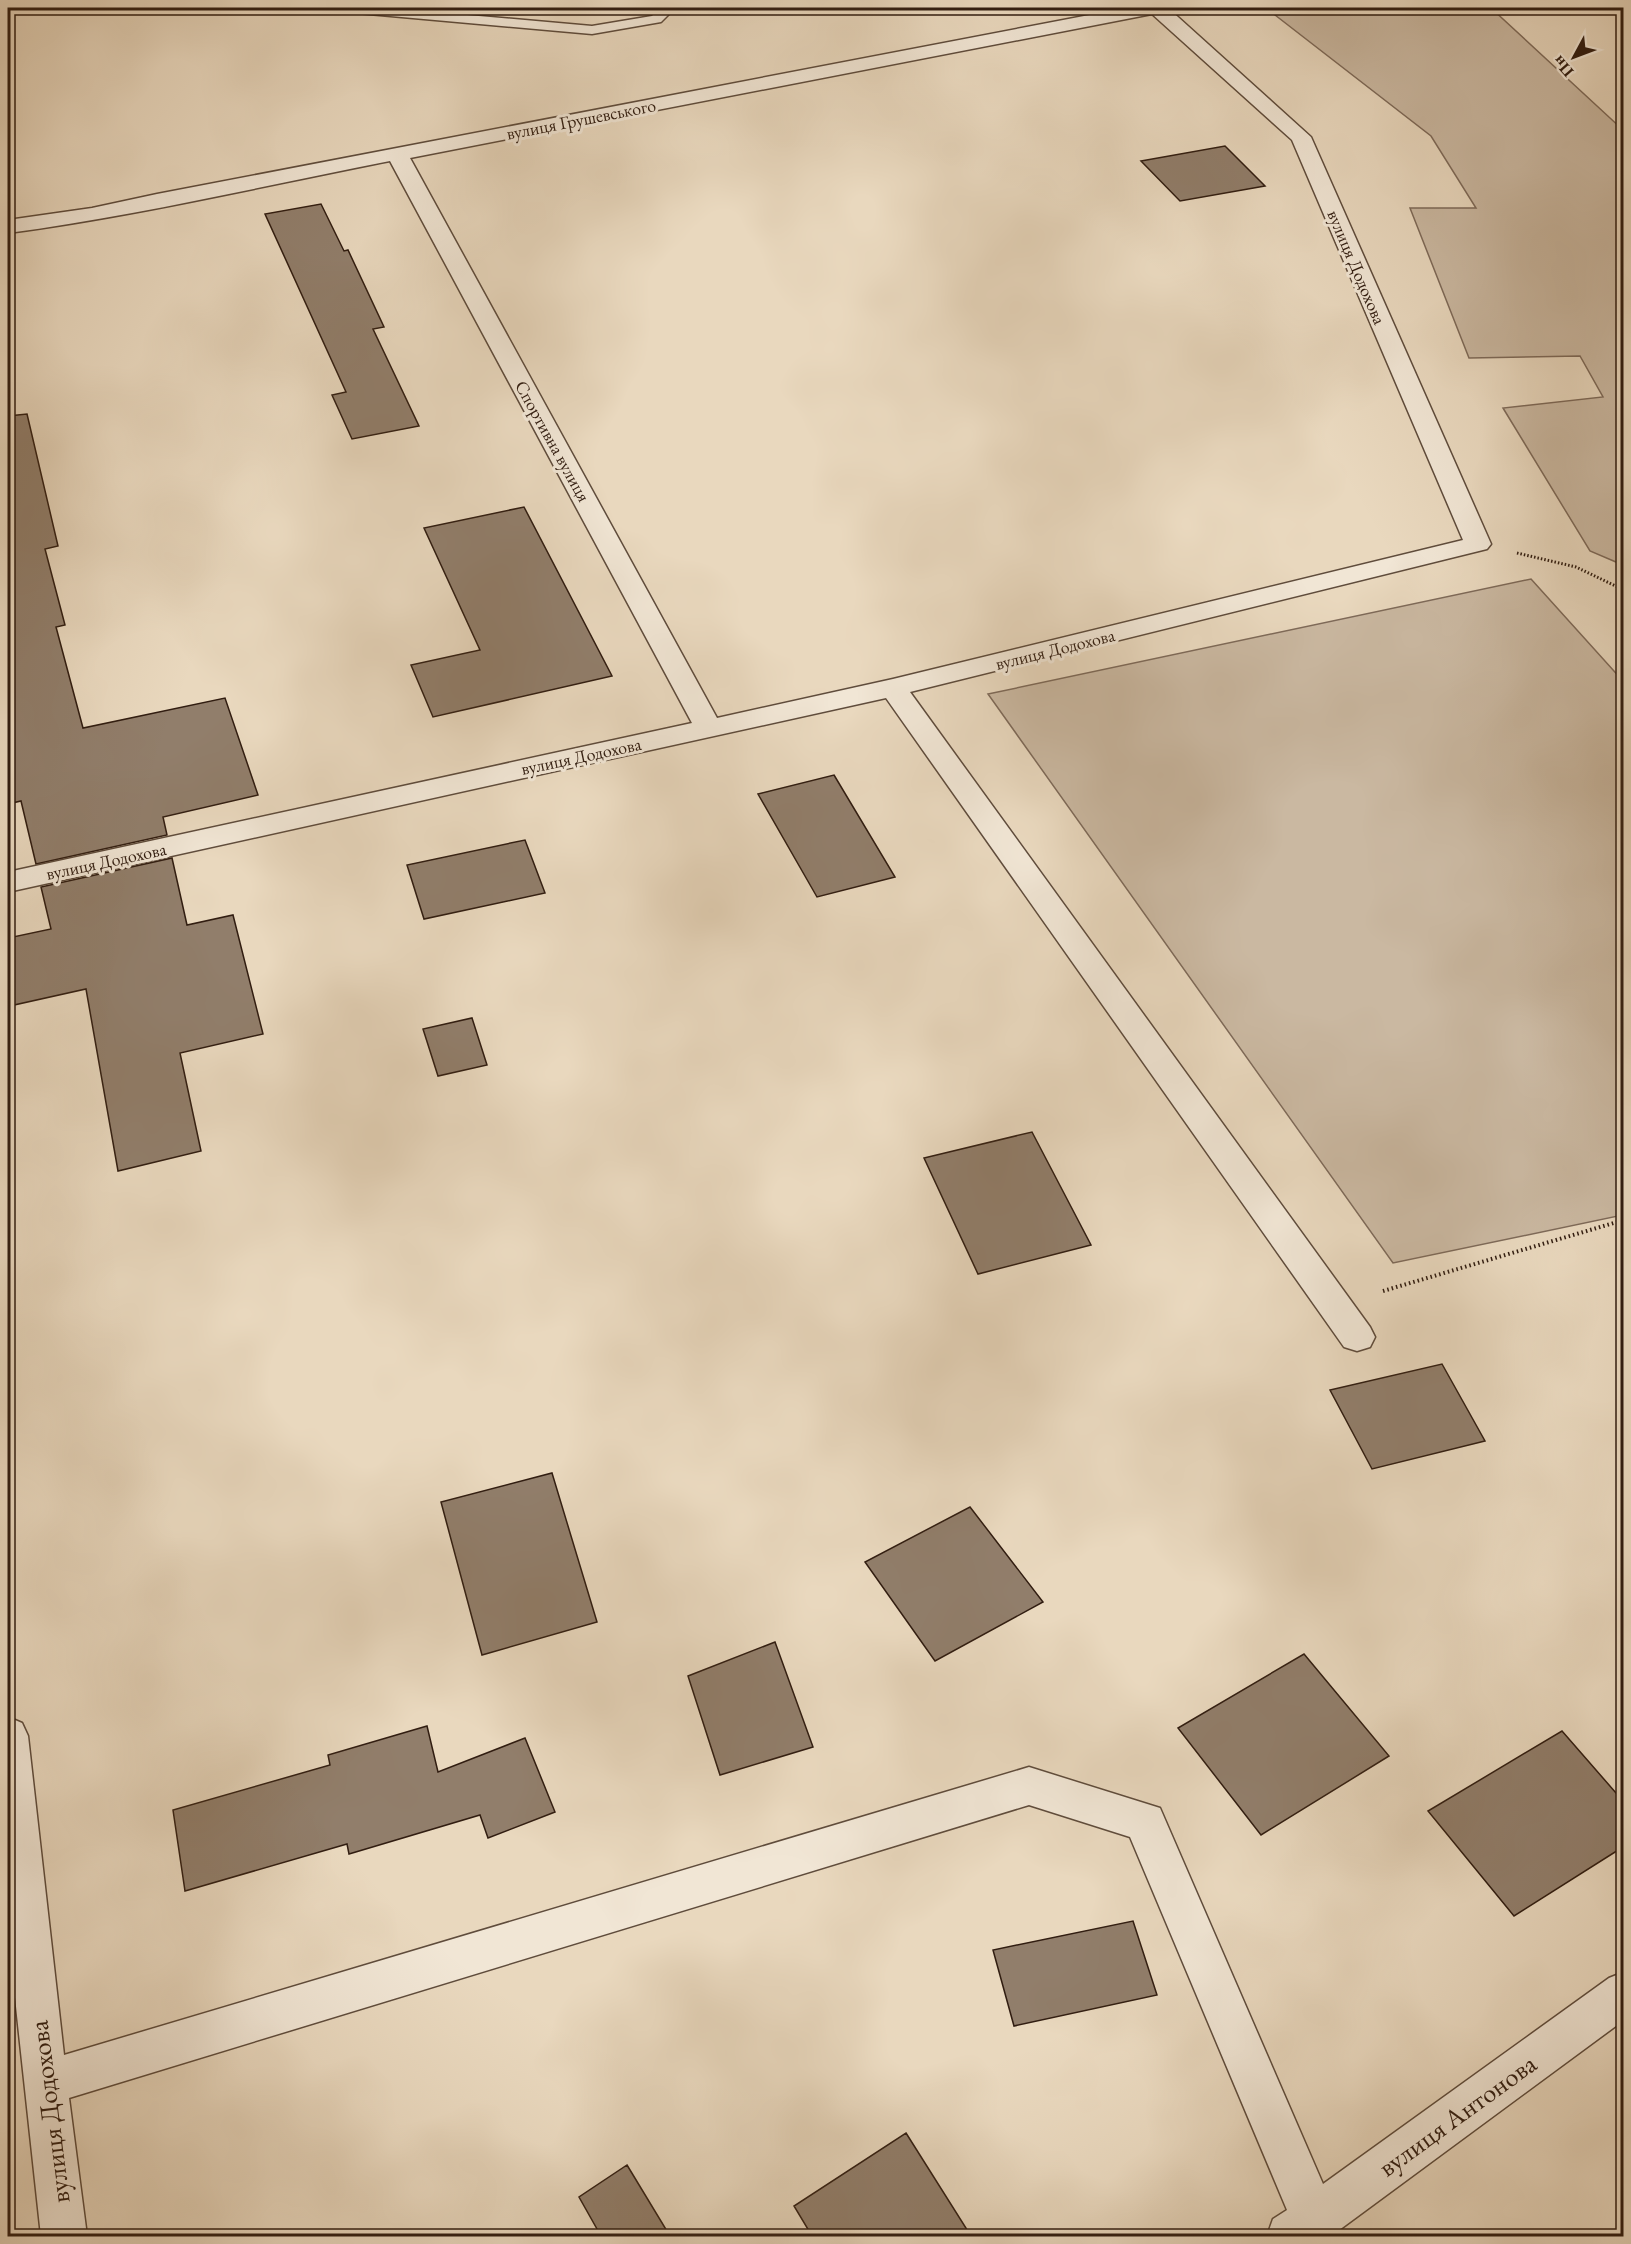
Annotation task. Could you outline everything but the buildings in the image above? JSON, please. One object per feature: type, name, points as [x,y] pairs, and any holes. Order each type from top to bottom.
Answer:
[{"type":"street","name":"вулиця Грушевського","points":[[8,226],[92,215],[157,200],[1155,8]]},
{"type":"street","name":"вулиця Додохова","points":[[8,882],[893,688],[1478,544],[1301,137],[1155,8]]},
{"type":"street","name":"Спортивна вулиця","points":[[397,154],[709,728]]},
{"type":"street","points":[[893,688],[1357,1337]]},
{"type":"street","name":"вулиця Додохова","points":[[8,1737],[45,2083],[64,2236]]},
{"type":"street","points":[[45,2083],[1029,1786],[1145,1822],[1302,2228]]},
{"type":"street","name":"вулиця Антонова","points":[[1302,2228],[1623,1993]]},
{"type":"lane","points":[[346,8],[592,30],[656,19],[668,8]]},
{"type":"lane","points":[[403,14],[450,8]]},
{"type":"path","points":[[1478,544],[1576,567],[1623,590]]},
{"type":"path","points":[[1334,1305],[1623,1220]]},
{"type":"shaded area","points":[[1266,8],[1491,8],[1623,130],[1623,565],[1590,551],[1503,408],[1603,397],[1580,356],[1469,358],[1410,208],[1476,208],[1431,136]]},
{"type":"shaded area","points":[[1531,579],[1623,681],[1623,1215],[1393,1263],[988,694]]}]
